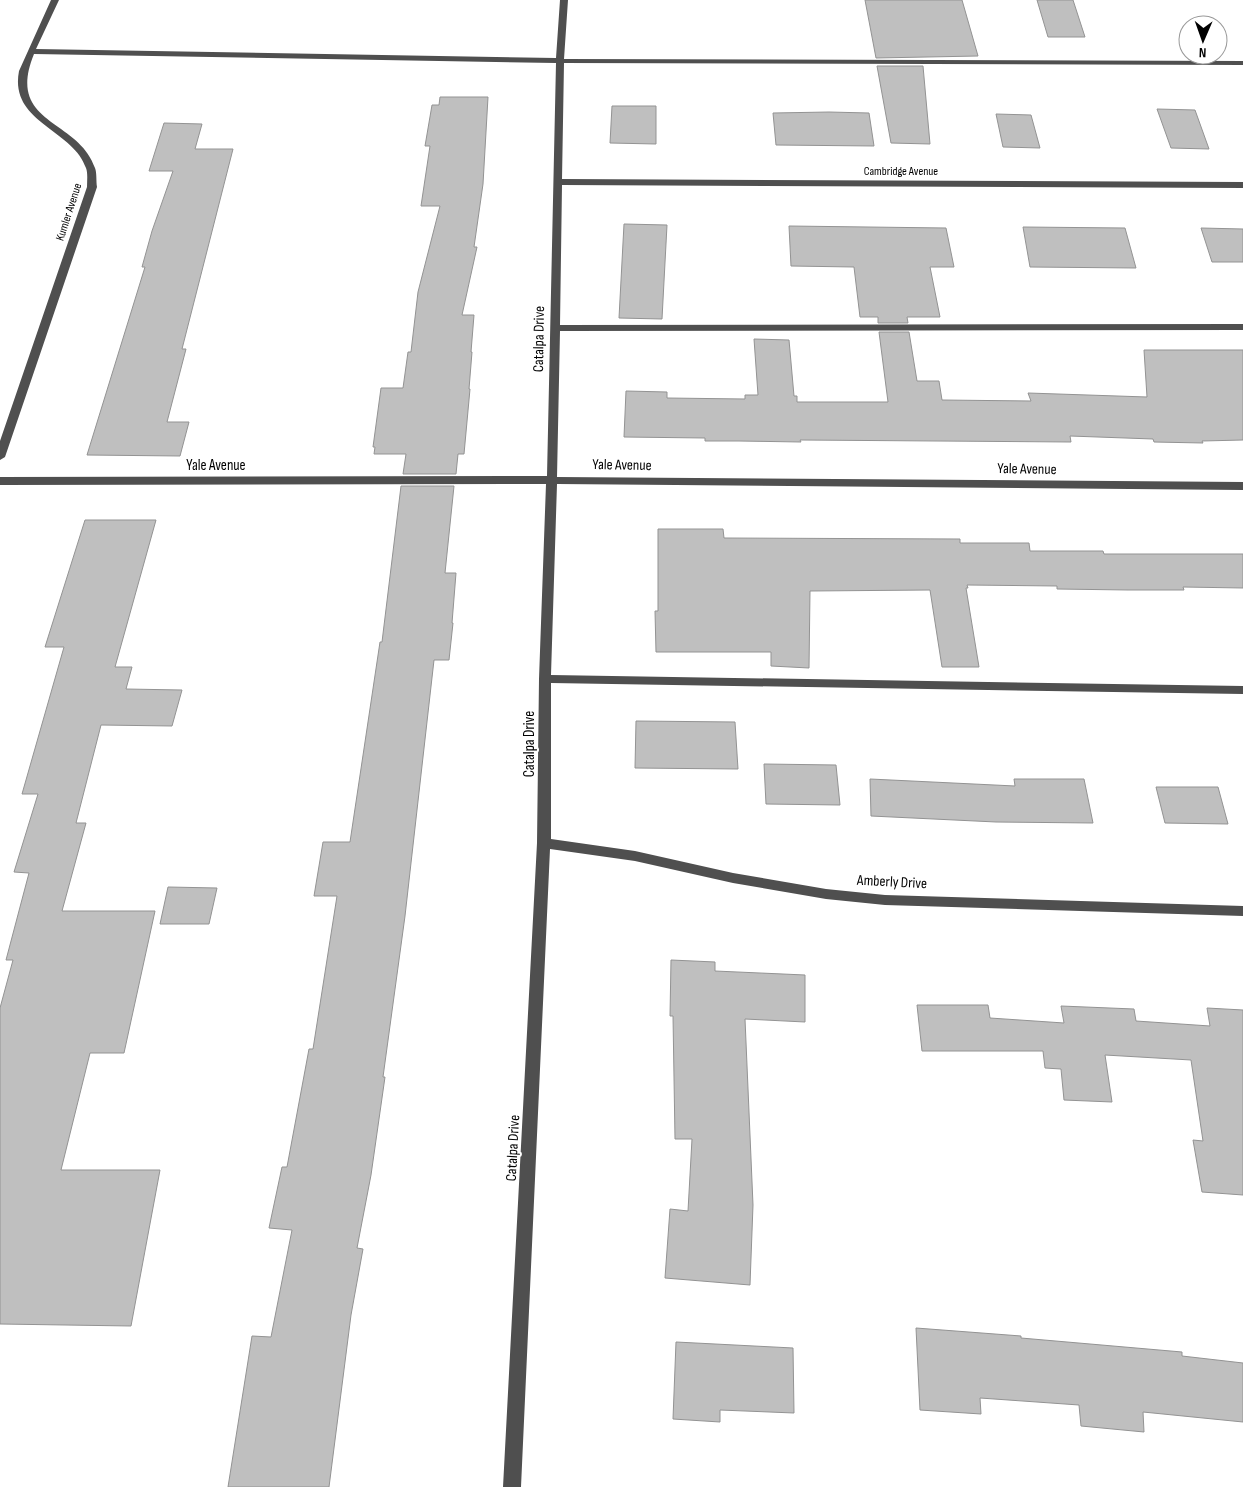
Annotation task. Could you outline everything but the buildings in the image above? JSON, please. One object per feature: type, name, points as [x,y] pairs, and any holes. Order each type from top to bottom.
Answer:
[{"type":"street","name":"Kumler Avenue","points":[[0,457],[92,187],[93,176],[87,158],[81,150],[44,123],[30,109],[23,94],[22,76],[55,0]]},
{"type":"street","name":"Catalpa Drive","points":[[512,1487],[544,843],[545,679],[552,480],[560,61],[564,0]]},
{"type":"street","points":[[31,52],[560,61],[1243,63]]},
{"type":"street","name":"Cambridge Avenue","points":[[558,182],[1243,185]]},
{"type":"street","points":[[555,328],[1243,328]]},
{"type":"street","name":"Yale Avenue","points":[[0,480],[552,480],[1243,486]]},
{"type":"street","points":[[545,679],[1243,690]]},
{"type":"street","name":"Amberly Drive","points":[[544,843],[635,856],[733,878],[826,894],[885,900],[1243,911]]}]
